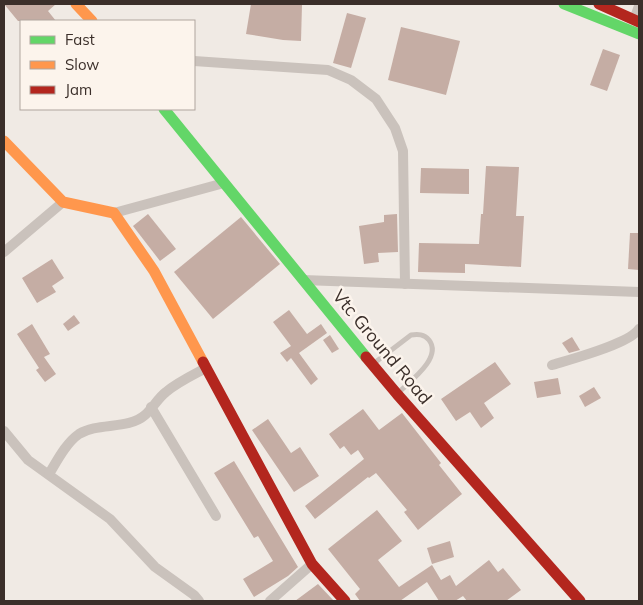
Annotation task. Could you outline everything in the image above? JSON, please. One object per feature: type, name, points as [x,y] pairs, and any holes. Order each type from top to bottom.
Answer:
[{"type":"street","points":[[76,4],[91,20]]},
{"type":"street","points":[[564,4],[639,34]]},
{"type":"street","points":[[599,4],[636,21],[639,6]]},
{"type":"street","points":[[195,61],[328,70],[351,80],[376,99],[395,128],[403,151],[405,284]]},
{"type":"street","name":"Vtc Ground Road","points":[[165,110],[397,394],[580,601]]},
{"type":"street","points":[[4,141],[63,202],[114,213],[224,183]]},
{"type":"street","points":[[4,252],[63,202]]},
{"type":"street","points":[[114,213],[154,272],[312,564],[345,601]]},
{"type":"street","points":[[303,280],[639,292]]},
{"type":"street","points":[[552,365],[581,357],[633,336],[639,329]]},
{"type":"street","points":[[49,474],[72,440],[79,434],[87,430],[134,421],[145,415],[173,387],[206,368]]},
{"type":"street","points":[[151,407],[216,516]]},
{"type":"street","points":[[4,431],[28,460],[110,519],[156,567],[200,601]]},
{"type":"street","points":[[270,601],[312,564]]},
{"type":"lane","points":[[373,365],[411,335],[425,336],[431,342],[433,349],[432,358],[397,394]]},
{"type":"building","points":[[4,4],[56,4],[48,11],[55,20],[18,21]]},
{"type":"building","points":[[251,4],[302,5],[301,41],[246,34]]},
{"type":"building","points":[[347,13],[366,18],[351,68],[333,63]]},
{"type":"building","points":[[401,27],[460,41],[446,95],[388,80]]},
{"type":"building","points":[[603,49],[620,55],[607,91],[590,85]]},
{"type":"building","points":[[486,166],[519,167],[516,216],[524,216],[521,267],[465,264],[465,273],[418,272],[419,243],[479,244]]},
{"type":"building","points":[[421,168],[469,169],[469,194],[420,193]]},
{"type":"building","points":[[148,214],[176,249],[160,261],[133,226]]},
{"type":"building","points":[[397,214],[398,252],[378,253],[379,262],[364,264],[359,226],[384,222],[384,215]]},
{"type":"building","points":[[241,217],[280,264],[213,319],[174,272]]},
{"type":"building","points":[[630,233],[639,233],[639,270],[628,269]]},
{"type":"building","points":[[52,259],[64,278],[52,286],[56,292],[37,303],[22,278]]},
{"type":"building","points":[[289,310],[307,334],[321,324],[327,333],[299,353],[318,379],[311,385],[291,358],[287,362],[280,353],[291,346],[273,322]]},
{"type":"building","points":[[74,315],[80,323],[68,331],[63,324]]},
{"type":"building","points":[[32,324],[50,354],[44,357],[56,374],[45,382],[36,370],[39,368],[17,334]]},
{"type":"building","points":[[330,335],[339,349],[332,353],[323,340]]},
{"type":"building","points":[[572,337],[580,350],[569,353],[562,343]]},
{"type":"building","points":[[495,362],[511,384],[484,403],[494,418],[481,428],[470,412],[456,421],[441,399]]},
{"type":"building","points":[[558,378],[561,394],[537,398],[534,382]]},
{"type":"building","points":[[594,387],[601,398],[585,407],[579,396]]},
{"type":"building","points":[[363,409],[379,430],[402,413],[441,463],[439,465],[462,494],[418,530],[404,512],[407,510],[376,473],[368,477],[315,519],[305,506],[364,459],[358,450],[351,455],[344,446],[340,449],[329,434]]},
{"type":"building","points":[[268,419],[291,453],[300,447],[319,476],[294,492],[252,430]]},
{"type":"building","points":[[234,461],[298,567],[288,576],[254,597],[243,579],[273,561],[258,536],[254,538],[214,473]]},
{"type":"building","points":[[377,510],[402,541],[378,560],[399,587],[432,565],[441,580],[450,575],[456,586],[489,560],[498,572],[503,568],[521,590],[506,601],[467,601],[463,596],[455,601],[439,601],[427,582],[400,601],[360,601],[355,594],[360,589],[328,549]]},
{"type":"building","points":[[450,541],[454,557],[432,564],[427,548]]},
{"type":"building","points":[[318,584],[334,601],[295,601]]},
{"type":"traffic: fast","points":[[564,4],[639,34]]},
{"type":"traffic: fast","points":[[165,110],[366,357]]},
{"type":"traffic: slow","points":[[76,4],[91,20]]},
{"type":"traffic: slow","points":[[4,141],[63,202],[114,213],[154,271],[203,362]]},
{"type":"traffic: jam","points":[[599,4],[639,22]]},
{"type":"traffic: jam","points":[[366,357],[580,601]]},
{"type":"traffic: jam","points":[[203,362],[312,564],[345,601]]}]
